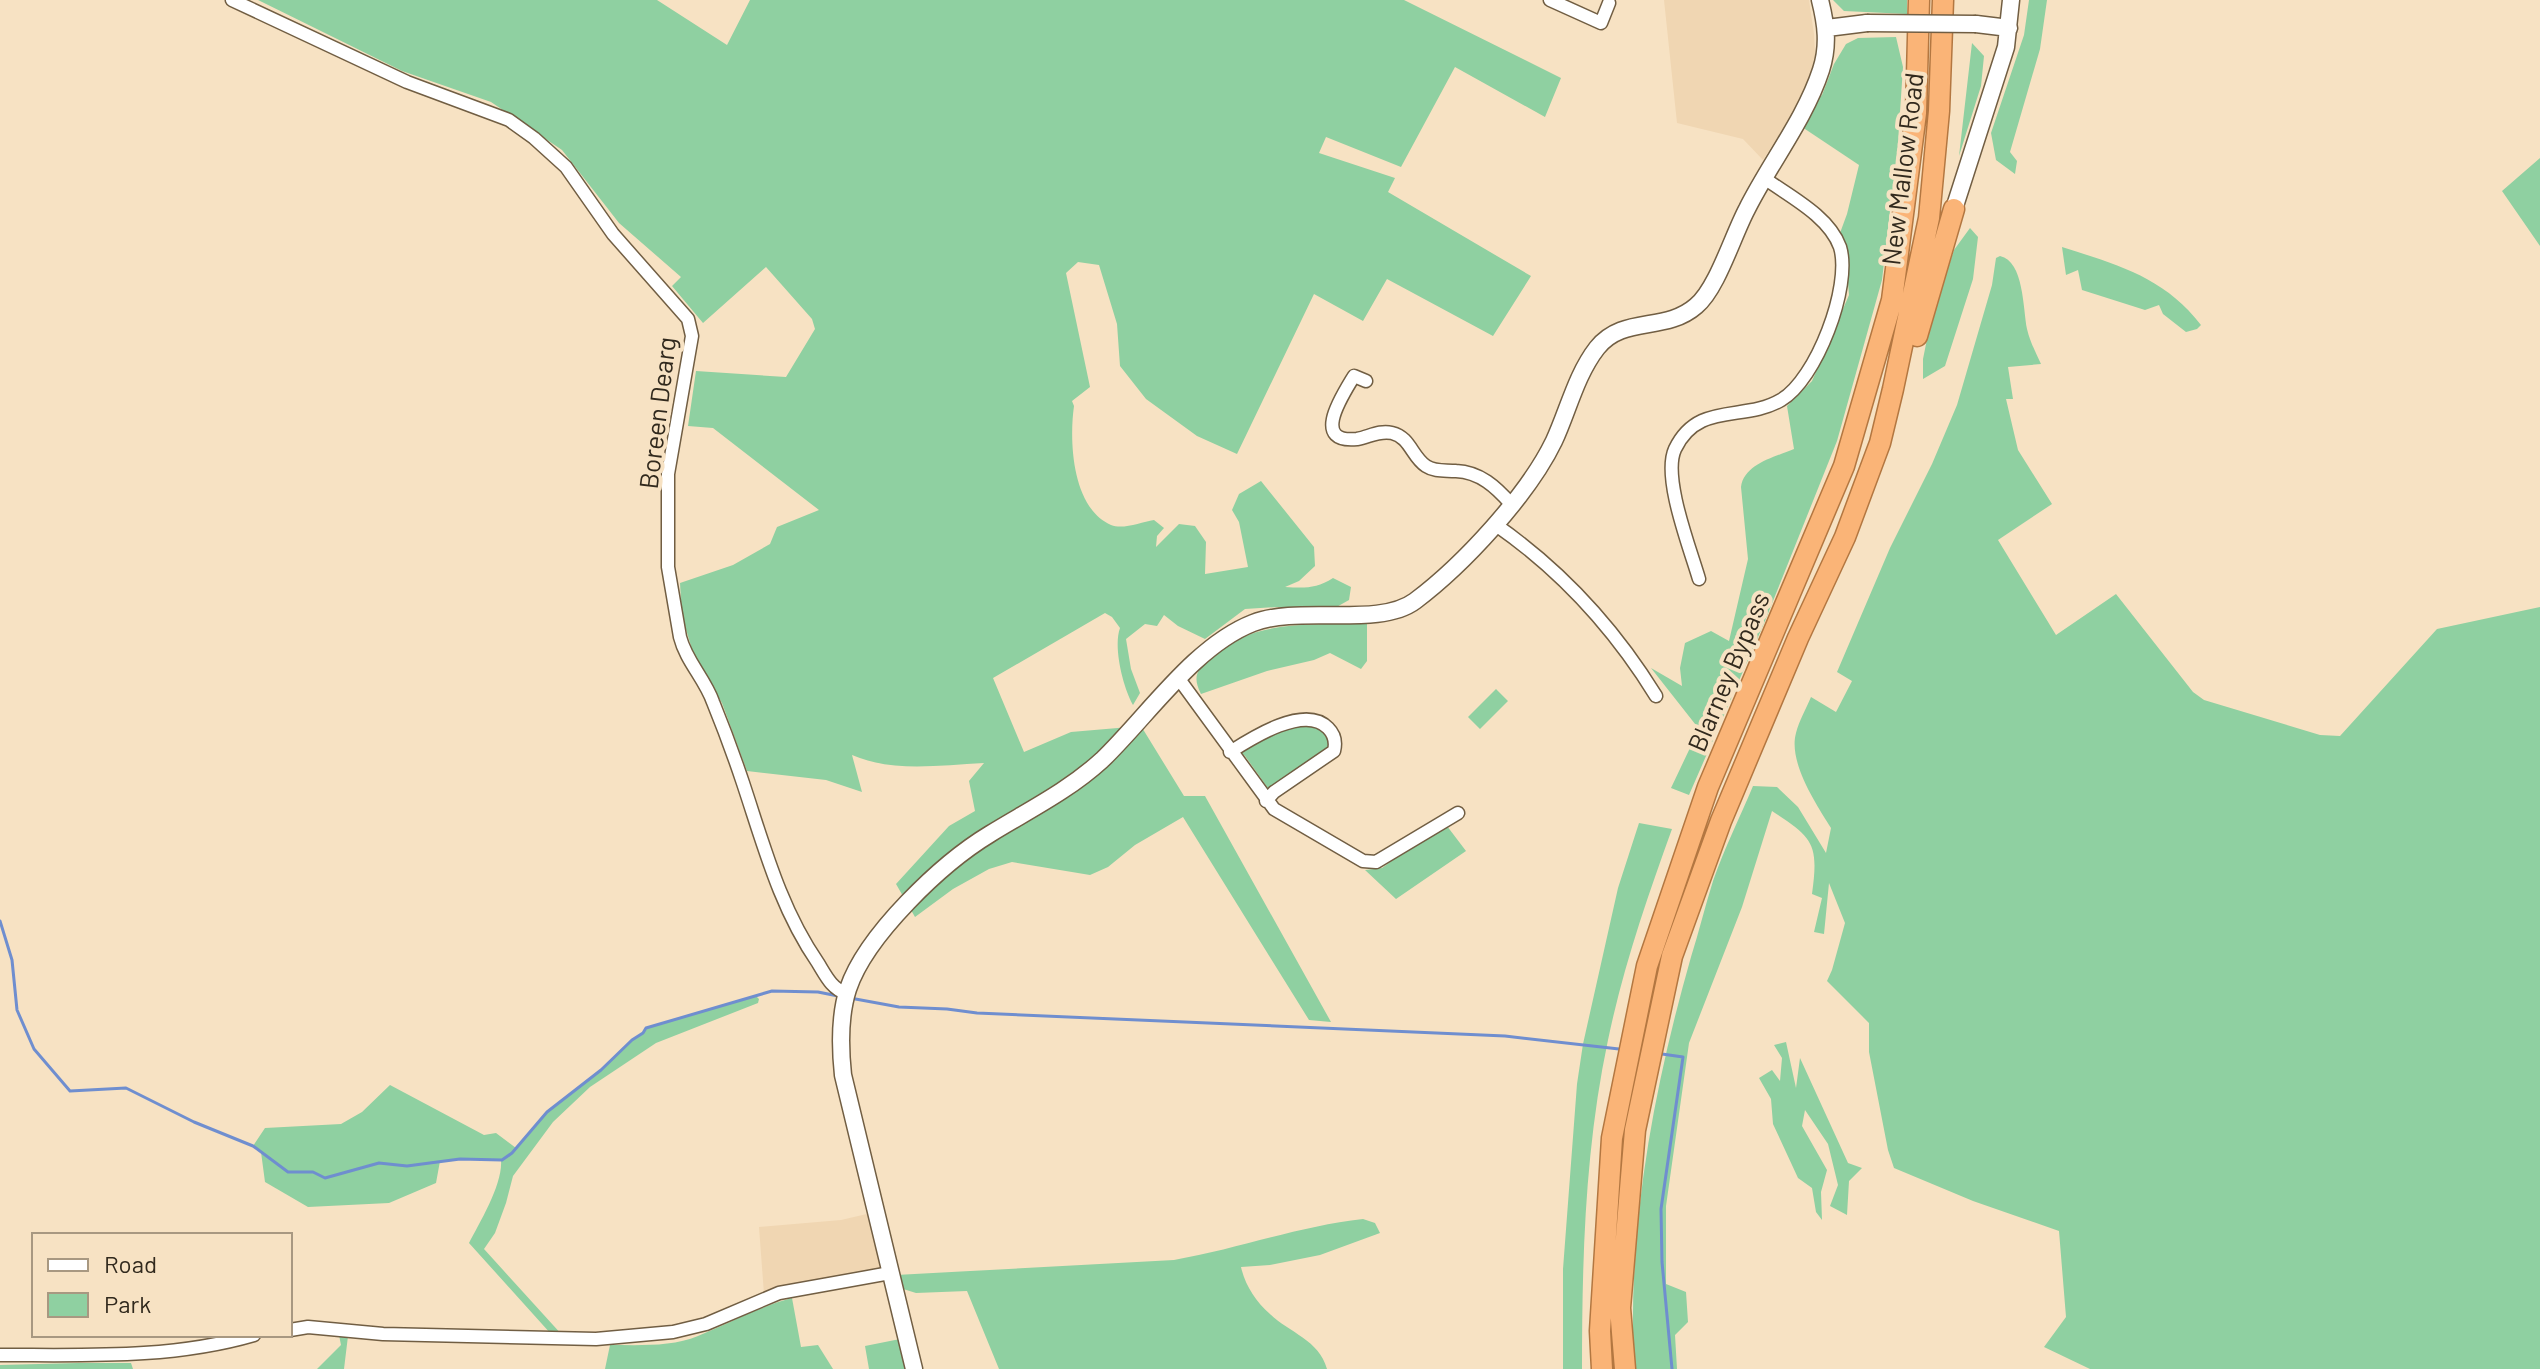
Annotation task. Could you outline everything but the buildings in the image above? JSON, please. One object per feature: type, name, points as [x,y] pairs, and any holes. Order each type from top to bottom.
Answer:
[{"type":"highway","name":"Blarney Bypass","points":[[1602,1369],[1600,1331],[1612,1138],[1647,966],[1708,787],[1844,466],[1892,300],[1916,113],[1919,0]]},
{"type":"highway","name":"New Mallow Road","points":[[1893,389],[1931,206],[1943,44],[1943,0]]},
{"type":"highway","points":[[1893,389],[1910,360],[1954,209]]},
{"type":"highway","name":"Blarney Bypass","points":[[1625,1369],[1620,1308],[1635,1130],[1672,956],[1735,786],[1845,537],[1880,443],[1893,389]]},
{"type":"street","name":"Boreen Dearg","points":[[232,0],[322,43],[368,61],[407,82],[509,120],[566,167],[613,234],[688,319],[692,336],[668,474],[668,567],[680,637],[683,648],[712,698],[784,905],[828,980],[846,997]]},
{"type":"street","points":[[1550,0],[1601,23],[1609,3]]},
{"type":"street","points":[[1580,14],[1582,0]]},
{"type":"street","points":[[914,1369],[844,1086],[841,1032],[846,997],[866,951],[945,868],[978,842],[1058,795],[1101,760],[1206,652],[1230,633],[1257,621],[1314,614],[1397,611],[1412,604],[1454,567],[1496,525],[1552,444],[1586,365],[1606,338],[1624,328],[1666,322],[1702,301],[1746,209],[1791,132],[1821,69],[1827,28],[1820,0]]},
{"type":"street","points":[[1954,209],[2006,47],[2011,0]]},
{"type":"street","points":[[1827,28],[1867,23],[1976,24],[2009,28]]},
{"type":"street","points":[[1699,579],[1672,488],[1674,451],[1692,426],[1707,417],[1756,411],[1783,399],[1807,376],[1842,287],[1840,248],[1829,229],[1815,214],[1764,178]]},
{"type":"street","points":[[1366,381],[1354,376],[1332,416],[1336,433],[1355,439],[1378,432],[1399,435],[1419,461],[1430,469],[1467,471],[1497,488],[1511,504]]},
{"type":"street","points":[[1496,525],[1543,560],[1575,590],[1622,644],[1656,696]]},
{"type":"street","points":[[1179,679],[1274,809],[1363,861],[1376,862],[1458,813]]},
{"type":"street","points":[[1230,752],[1249,739],[1304,719],[1326,725],[1332,733],[1334,751],[1274,792],[1266,801]]},
{"type":"street","points":[[292,1330],[308,1327],[383,1334],[596,1339],[673,1332],[706,1324],[779,1293],[890,1273]]},
{"type":"street","points":[[0,1355],[113,1354],[207,1347],[246,1337]]},
{"type":"shaded area","points":[[1664,0],[1809,0],[1815,54],[1810,76],[1797,107],[1763,160],[1743,139],[1677,123]]},
{"type":"shaded area","points":[[871,1213],[881,1271],[764,1294],[759,1227],[841,1220]]},
{"type":"green space","points":[[258,0],[657,0],[727,45],[750,0],[1404,0],[1561,78],[1545,117],[1455,67],[1401,167],[1326,137],[1319,153],[1395,178],[1388,192],[1531,276],[1493,336],[1387,279],[1363,321],[1314,294],[1237,454],[1197,436],[1146,399],[1120,366],[1117,324],[1099,265],[1078,262],[1066,273],[1090,387],[1072,401],[1073,455],[1081,489],[1098,516],[1116,526],[1154,520],[1164,528],[1157,536],[1156,547],[1179,524],[1195,526],[1206,542],[1205,574],[1248,567],[1239,522],[1232,510],[1239,494],[1261,481],[1314,547],[1315,566],[1299,581],[1285,587],[1310,587],[1333,578],[1351,587],[1349,600],[1333,609],[1245,609],[1205,639],[1178,626],[1164,615],[1157,626],[1145,624],[1126,639],[1131,669],[1140,693],[1133,705],[1120,667],[1120,628],[1105,613],[993,678],[1024,752],[1071,732],[1141,726],[1184,796],[1205,796],[1331,1022],[1309,1020],[1183,817],[1135,845],[1108,867],[1090,875],[1012,862],[989,869],[953,889],[915,917],[896,884],[949,826],[975,811],[969,781],[984,763],[901,766],[852,755],[862,792],[826,780],[747,771],[722,703],[694,656],[682,616],[680,583],[733,565],[770,544],[777,527],[819,510],[713,428],[688,426],[696,371],[786,377],[815,329],[812,319],[766,267],[703,323],[672,286],[681,277],[619,223],[562,150],[491,102],[402,71]]},
{"type":"green space","points":[[1833,0],[1907,0],[1907,14],[1844,11]]},
{"type":"green space","points":[[2029,0],[2047,0],[2040,49],[2010,152],[2017,161],[2015,174],[1996,160],[1991,133],[2024,35]]},
{"type":"green space","points":[[1896,37],[1903,67],[1882,280],[1837,441],[1765,621],[1689,795],[1671,788],[1699,729],[1651,668],[1682,686],[1680,668],[1685,643],[1711,631],[1729,641],[1748,559],[1741,487],[1743,479],[1762,462],[1794,449],[1787,406],[1812,381],[1849,295],[1845,244],[1840,233],[1859,165],[1802,127],[1811,105],[1822,95],[1846,44],[1858,38]]},
{"type":"green space","points":[[1972,43],[1984,56],[1981,86],[1959,156]]},
{"type":"green space","points":[[2540,158],[2540,246],[2502,191]]},
{"type":"green space","points":[[1970,228],[1978,237],[1973,279],[1945,366],[1923,379],[1923,359],[1931,319],[1954,250]]},
{"type":"green space","points":[[2062,247],[2121,267],[2156,284],[2172,295],[2201,325],[2186,332],[2163,314],[2159,305],[2145,310],[2082,290],[2078,270],[2066,275]]},
{"type":"green space","points":[[2000,256],[2008,260],[2018,276],[2027,329],[2041,364],[2008,367],[2013,399],[2006,399],[2018,450],[2052,504],[1998,540],[2056,635],[2116,594],[2193,692],[2204,700],[2320,735],[2340,736],[2437,629],[2540,607],[2540,1369],[2090,1369],[2044,1347],[2066,1317],[2059,1231],[1973,1201],[1894,1168],[1869,1052],[1869,1023],[1827,981],[1845,923],[1829,883],[1824,934],[1814,932],[1822,898],[1812,894],[1813,852],[1797,828],[1772,811],[1742,907],[1689,1043],[1666,1206],[1666,1284],[1686,1292],[1688,1322],[1675,1335],[1677,1369],[1634,1369],[1633,1317],[1639,1213],[1654,1109],[1677,1007],[1713,881],[1753,786],[1777,787],[1798,807],[1826,853],[1831,828],[1800,769],[1795,744],[1797,728],[1811,697],[1836,712],[1852,681],[1837,672],[1890,548],[1957,405],[1992,285],[1996,258]]},
{"type":"green space","points":[[1367,622],[1367,661],[1361,669],[1330,653],[1201,694],[1198,688],[1197,674],[1202,666],[1229,644],[1247,635],[1286,626]]},
{"type":"green space","points":[[1496,689],[1508,701],[1480,729],[1468,717]]},
{"type":"green space","points":[[1305,724],[1320,728],[1328,740],[1328,748],[1270,791],[1240,752],[1242,747]]},
{"type":"green space","points":[[1639,823],[1672,829],[1636,933],[1608,1040],[1594,1122],[1586,1204],[1582,1369],[1563,1369],[1563,1269],[1577,1084],[1618,888]]},
{"type":"green space","points":[[1447,826],[1466,851],[1396,899],[1365,870],[1382,868],[1424,837]]},
{"type":"green space","points":[[756,996],[758,1003],[656,1043],[590,1087],[553,1122],[513,1176],[495,1233],[484,1249],[563,1336],[551,1334],[469,1243],[495,1191],[501,1160],[440,1161],[436,1183],[389,1203],[308,1207],[265,1182],[261,1152],[253,1146],[265,1128],[341,1124],[362,1112],[390,1085],[484,1135],[496,1133],[516,1148],[547,1112],[651,1026]]},
{"type":"green space","points":[[1786,1042],[1796,1088],[1800,1058],[1848,1163],[1862,1168],[1849,1181],[1847,1215],[1830,1206],[1838,1185],[1828,1144],[1805,1110],[1802,1126],[1827,1170],[1821,1192],[1822,1220],[1816,1212],[1812,1188],[1798,1178],[1773,1124],[1771,1099],[1759,1078],[1772,1070],[1780,1081],[1782,1058],[1774,1045]]},
{"type":"green space","points":[[1363,1219],[1375,1223],[1380,1233],[1320,1255],[1241,1267],[1248,1287],[1260,1304],[1311,1344],[1327,1369],[999,1369],[967,1291],[916,1293],[900,1288],[896,1275],[1174,1260]]},
{"type":"green space","points":[[792,1298],[801,1347],[818,1345],[833,1369],[605,1369],[610,1345],[655,1345],[688,1340]]},
{"type":"green space","points":[[339,1335],[348,1336],[344,1369],[317,1369],[341,1345]]},
{"type":"green space","points":[[900,1339],[909,1369],[869,1369],[865,1346]]},
{"type":"green space","points":[[131,1363],[133,1369],[0,1369],[0,1365]]},
{"type":"waterway","points":[[0,921],[12,960],[17,1010],[34,1049],[70,1091],[126,1088],[194,1122],[253,1146],[288,1172],[313,1172],[325,1178],[379,1163],[407,1166],[460,1159],[502,1160],[512,1153],[547,1112],[601,1070],[646,1028],[772,991],[818,992],[838,996]]},
{"type":"waterway","points":[[850,998],[899,1007],[977,1013],[1505,1036],[1619,1049]]},
{"type":"waterway","points":[[1662,1054],[1683,1057],[1661,1209],[1662,1262],[1672,1369]]}]
